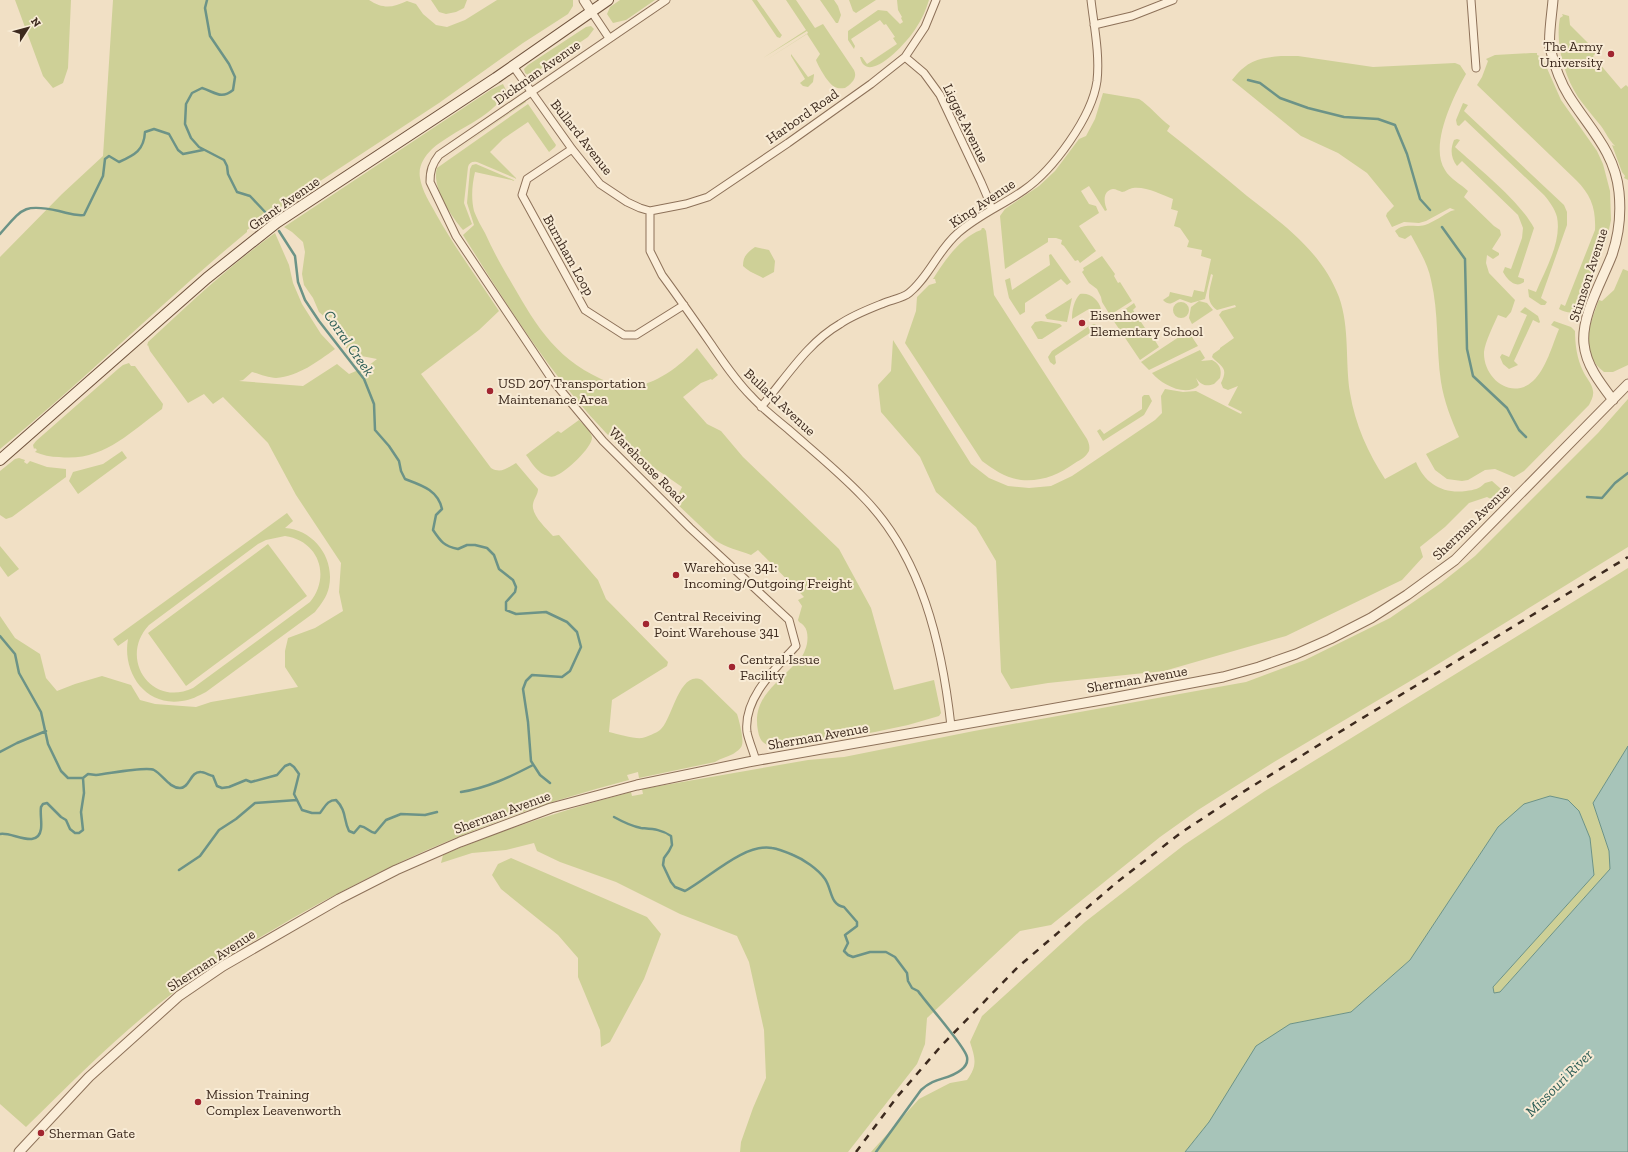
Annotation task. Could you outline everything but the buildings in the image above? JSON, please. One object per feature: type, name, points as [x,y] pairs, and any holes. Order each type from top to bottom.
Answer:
[{"type":"main road","name":"Grant Avenue","points":[[0,460],[207,278],[263,233],[513,66],[608,0]]},
{"type":"street","points":[[584,0],[609,38]]},
{"type":"street","name":"Dickman Avenue","points":[[430,172],[433,162],[439,155],[666,0]]},
{"type":"street","name":"Harbord Road","points":[[650,211],[686,204],[708,197],[871,84],[905,57],[925,28],[936,0]]},
{"type":"street","name":"King Avenue","points":[[761,406],[813,343],[840,324],[872,308],[908,294],[930,269],[942,250],[958,233],[991,210],[1024,190],[1050,167],[1080,125],[1090,104],[1097,82],[1097,57],[1091,0]]},
{"type":"street","points":[[1094,25],[1132,16],[1173,0]]},
{"type":"street","points":[[1471,0],[1476,68]]},
{"type":"street","name":"Stimson Avenue","points":[[1553,0],[1550,46],[1554,62],[1568,95],[1598,136],[1606,150],[1619,191],[1617,233],[1612,253],[1585,326],[1584,344],[1592,371],[1613,400]]},
{"type":"street","name":"Ligget Avenue","points":[[905,57],[924,73],[940,94],[981,182],[990,203],[991,210]]},
{"type":"street","name":"Bullard Avenue","points":[[513,66],[572,149],[600,184],[627,202],[650,211],[650,251],[662,275],[736,381],[761,406],[863,497],[889,527],[906,557],[920,588],[936,638],[948,703],[950,726]]},
{"type":"street","name":"Burnham Loop","points":[[572,149],[526,179],[522,195],[585,310],[624,335],[636,335],[684,305]]},
{"type":"street","name":"Warehouse Road","points":[[430,172],[430,182],[456,236],[553,381],[608,446],[690,528],[789,620],[796,646],[763,684],[748,711],[747,732],[756,761]]},
{"type":"street","name":"Sherman Avenue","points":[[20,1152],[89,1077],[179,996],[223,966],[340,899],[396,870],[460,842],[551,808],[637,785],[756,761],[1223,677],[1288,657],[1330,639],[1371,618],[1408,595],[1455,560],[1628,384]]},
{"type":"green space","points":[[15,0],[71,0],[68,68],[63,83],[53,88],[43,76]]},
{"type":"green space","points":[[113,0],[369,0],[383,6],[397,5],[407,1],[416,4],[423,14],[436,25],[447,27],[465,20],[497,0],[573,0],[573,6],[568,14],[523,43],[439,103],[273,212],[271,211],[262,217],[263,219],[247,230],[247,232],[184,286],[32,423],[0,449],[0,257],[62,194],[103,156]]},
{"type":"green space","points":[[431,0],[467,0],[464,8],[456,12],[446,14],[439,12]]},
{"type":"green space","points":[[620,0],[655,0],[626,20],[613,23],[607,14],[610,7]]},
{"type":"green space","points":[[752,0],[757,0],[782,35],[780,38],[777,37]]},
{"type":"green space","points":[[786,0],[796,0],[815,28],[823,24],[854,70],[855,76],[852,83],[845,88],[836,88],[833,86],[821,71],[816,60],[820,54],[807,34],[766,60],[808,33],[807,31],[763,58],[806,30]]},
{"type":"green space","points":[[820,0],[834,0],[841,15],[838,23],[836,23]]},
{"type":"green space","points":[[849,0],[876,0],[856,13],[853,11]]},
{"type":"green space","points":[[897,0],[929,0],[918,25],[906,42],[879,64],[871,67],[864,65],[860,57],[862,57],[867,64],[897,44],[893,38],[895,37],[886,24],[884,25],[880,20],[851,39],[855,46],[854,49],[848,40],[848,31],[878,10],[887,11],[900,24],[903,22],[898,10]]},
{"type":"green space","points":[[1562,14],[1569,16],[1570,25],[1597,52],[1593,56],[1621,89],[1626,85],[1628,87],[1628,180],[1624,178],[1625,176],[1622,172],[1612,145],[1615,146],[1578,97],[1565,69],[1559,38],[1560,18],[1563,16]]},
{"type":"green space","points":[[591,26],[594,29],[588,37],[533,74],[528,75],[525,73],[524,69],[528,65],[586,27]]},
{"type":"green space","points":[[1537,53],[1537,55],[1542,57],[1561,100],[1597,151],[1603,164],[1610,191],[1611,220],[1607,239],[1581,309],[1573,312],[1567,312],[1559,309],[1561,304],[1565,306],[1595,230],[1595,215],[1592,202],[1576,180],[1477,85],[1482,77],[1488,61],[1486,59],[1495,55]]},
{"type":"green space","points":[[791,54],[808,77],[814,74],[813,82],[808,87],[803,86],[800,83],[805,79]]},
{"type":"green space","points":[[1281,56],[1298,56],[1373,67],[1455,63],[1460,65],[1466,74],[1449,108],[1441,135],[1441,160],[1447,173],[1468,191],[1464,197],[1500,230],[1501,235],[1492,249],[1499,253],[1499,255],[1493,259],[1487,255],[1486,263],[1489,273],[1515,300],[1511,312],[1506,318],[1498,315],[1488,338],[1484,352],[1488,370],[1493,378],[1500,384],[1516,389],[1525,387],[1538,376],[1545,364],[1559,329],[1551,325],[1554,321],[1571,327],[1575,331],[1579,362],[1593,391],[1593,397],[1589,405],[1524,471],[1514,477],[1495,469],[1485,470],[1468,480],[1462,481],[1447,479],[1435,470],[1426,454],[1459,437],[1448,410],[1441,382],[1434,292],[1430,274],[1411,235],[1405,239],[1399,237],[1395,231],[1406,226],[1425,225],[1455,210],[1450,208],[1426,221],[1419,223],[1404,222],[1392,227],[1386,216],[1394,206],[1367,173],[1338,153],[1301,136],[1232,80],[1248,65],[1259,59]]},
{"type":"green space","points":[[503,84],[507,92],[500,101],[482,117],[451,135],[432,149],[422,162],[420,170],[421,183],[424,192],[443,227],[499,311],[479,330],[421,374],[491,468],[501,470],[516,463],[538,489],[533,508],[534,513],[540,521],[553,536],[559,535],[598,580],[606,599],[668,662],[667,666],[612,700],[609,732],[639,738],[654,734],[664,725],[677,698],[687,682],[694,679],[702,680],[737,714],[742,734],[741,746],[733,754],[715,762],[639,778],[638,772],[627,775],[629,780],[540,806],[497,821],[415,856],[334,896],[232,954],[202,973],[153,1008],[79,1075],[26,1127],[0,1104],[0,616],[15,638],[40,654],[46,678],[57,691],[102,676],[131,685],[140,700],[155,704],[196,707],[211,702],[298,687],[285,667],[285,651],[288,638],[315,628],[343,611],[339,592],[341,563],[296,495],[268,443],[223,397],[213,404],[204,394],[188,403],[150,351],[148,345],[147,346],[148,342],[225,272],[275,233],[289,265],[293,283],[302,304],[321,334],[335,349],[307,368],[284,377],[267,377],[252,372],[243,380],[239,381],[303,386],[337,364],[349,374],[368,366],[377,359],[351,354],[342,342],[333,324],[319,312],[313,298],[304,285],[302,274],[305,252],[303,242],[284,227],[492,89]]},
{"type":"green space","points":[[1103,93],[1139,99],[1143,102],[1170,126],[1167,131],[1288,229],[1323,266],[1339,297],[1345,321],[1350,393],[1355,416],[1368,449],[1385,479],[1416,462],[1424,476],[1430,482],[1442,489],[1458,492],[1469,491],[1492,481],[1501,489],[1500,495],[1493,500],[1487,497],[1469,503],[1445,527],[1420,547],[1423,557],[1402,580],[1286,636],[1164,671],[1048,683],[1011,689],[1001,672],[996,561],[976,527],[936,492],[920,457],[881,412],[878,385],[891,371],[893,340],[971,464],[989,478],[1008,486],[1029,488],[1051,486],[1072,476],[1155,420],[1162,413],[1161,396],[1165,389],[1183,392],[1196,391],[1241,414],[1242,412],[1228,405],[1238,386],[1228,390],[1223,388],[1221,383],[1224,370],[1212,357],[1213,354],[1234,338],[1219,315],[1222,311],[1236,307],[1235,305],[1217,310],[1210,303],[1209,294],[1213,275],[1211,274],[1205,299],[1191,303],[1180,299],[1170,304],[1163,300],[1169,296],[1170,292],[1192,297],[1194,290],[1204,292],[1211,259],[1201,256],[1202,250],[1187,247],[1189,241],[1180,228],[1174,226],[1178,211],[1171,209],[1173,199],[1143,188],[1132,188],[1122,192],[1113,189],[1109,190],[1105,195],[1107,210],[1105,211],[1089,186],[1081,191],[1089,204],[1096,206],[1099,213],[1079,226],[1096,251],[1080,263],[1078,260],[1075,261],[1061,244],[1062,240],[1048,238],[1048,242],[1005,269],[1000,216],[1005,209],[1039,186],[1055,171],[1079,139],[1086,136],[1095,119]]},
{"type":"green space","points":[[525,100],[526,102],[438,163],[518,107]]},
{"type":"green space","points":[[1463,103],[1468,105],[1464,111],[1564,205],[1567,212],[1567,225],[1541,298],[1547,302],[1545,305],[1541,305],[1529,297],[1528,289],[1536,292],[1552,256],[1558,226],[1556,214],[1552,205],[1544,195],[1465,120],[1459,126],[1457,125],[1456,120]]},
{"type":"green space","points":[[528,104],[556,145],[555,147],[549,152],[528,122],[503,139],[490,152],[517,179],[477,162],[470,163],[468,167],[464,203],[472,224],[463,230],[453,217],[439,192],[436,175],[437,168]]},
{"type":"green space","points":[[1454,140],[1460,140],[1455,147],[1509,196],[1528,218],[1534,228],[1518,277],[1524,279],[1524,282],[1521,284],[1514,284],[1503,272],[1505,267],[1511,269],[1522,238],[1523,228],[1518,215],[1462,161],[1457,166],[1452,157],[1452,147]]},
{"type":"green space","points":[[476,164],[516,181],[475,172],[472,192],[474,211],[494,252],[523,303],[533,319],[555,347],[583,370],[601,379],[623,387],[649,383],[658,379],[675,368],[697,348],[718,375],[712,380],[711,379],[701,383],[683,397],[707,424],[721,431],[743,457],[839,549],[871,608],[894,690],[934,680],[941,713],[939,716],[908,725],[875,732],[780,748],[762,742],[758,731],[757,720],[761,702],[771,688],[800,659],[806,647],[808,638],[807,631],[798,620],[802,606],[798,600],[804,597],[758,550],[751,555],[728,547],[715,540],[675,502],[682,487],[624,447],[622,449],[577,400],[556,374],[517,319],[463,235],[474,225],[467,203],[470,169],[472,165]]},
{"type":"green space","points":[[982,228],[986,231],[994,295],[1089,444],[1089,451],[1083,458],[1062,471],[1042,479],[1021,480],[1010,477],[982,461],[905,343],[916,311],[917,297],[929,285],[936,283],[935,279],[933,279],[954,250],[967,238]]},
{"type":"green space","points":[[755,247],[769,250],[775,261],[774,272],[763,278],[743,266],[746,255]]},
{"type":"green space","points":[[1051,254],[1071,282],[1067,285],[1061,279],[1025,303],[1025,312],[1020,315],[1009,298],[1005,280],[1010,278],[1012,290],[1050,265],[1049,255]]},
{"type":"green space","points":[[1102,256],[1115,274],[1114,276],[1118,283],[1120,282],[1132,301],[1110,315],[1102,302],[1097,289],[1089,283],[1082,272],[1084,270],[1083,268]]},
{"type":"green space","points":[[1623,269],[1628,271],[1628,365],[1613,372],[1604,372],[1591,356],[1588,338],[1592,319],[1599,300],[1602,301],[1614,290]]},
{"type":"green space","points":[[1080,294],[1087,294],[1094,297],[1101,309],[1089,309],[1072,319],[1074,305]]},
{"type":"green space","points":[[1072,298],[1067,322],[1047,319],[1045,315]]},
{"type":"green space","points":[[1199,301],[1207,303],[1213,310],[1192,324],[1189,318],[1191,307]]},
{"type":"green space","points":[[1181,302],[1187,304],[1189,310],[1187,316],[1181,318],[1175,316],[1173,310],[1175,304]]},
{"type":"green space","points":[[1134,303],[1136,307],[1133,310],[1159,347],[1140,360],[1113,320],[1114,317]]},
{"type":"green space","points":[[1525,307],[1538,316],[1540,322],[1539,323],[1533,320],[1514,361],[1518,365],[1509,369],[1503,364],[1500,357],[1502,354],[1509,357],[1527,315],[1520,312]]},
{"type":"green space","points":[[1041,321],[1060,324],[1062,326],[1042,339],[1038,339],[1031,327],[1035,322]]},
{"type":"green space","points":[[1094,324],[1103,328],[1102,332],[1099,332],[1096,329],[1055,356],[1056,363],[1054,365],[1050,362],[1048,357],[1052,351]]},
{"type":"green space","points":[[1188,331],[1198,346],[1149,370],[1141,362]]},
{"type":"green space","points":[[1200,350],[1205,358],[1201,361],[1212,360],[1217,363],[1220,368],[1220,378],[1214,384],[1204,385],[1196,378],[1199,385],[1194,389],[1181,390],[1167,385],[1152,373]]},
{"type":"green space","points":[[129,363],[131,366],[135,366],[163,404],[162,409],[115,444],[89,455],[56,457],[35,452],[37,450],[35,448],[34,449],[33,445],[36,441],[118,369]]},
{"type":"green space","points":[[1144,395],[1149,395],[1152,401],[1144,415],[1103,441],[1097,431],[1100,429],[1104,434],[1142,409],[1142,397]]},
{"type":"green space","points":[[1628,399],[1628,547],[1422,674],[1274,762],[1198,810],[1160,837],[1051,925],[1020,931],[927,1018],[925,1044],[917,1064],[848,1152],[740,1152],[741,1142],[766,1078],[764,1030],[749,962],[737,936],[680,914],[616,882],[560,862],[537,851],[534,843],[506,850],[472,853],[441,863],[443,855],[489,837],[536,820],[631,792],[632,796],[643,794],[642,789],[808,760],[844,757],[974,731],[1246,682],[1305,660],[1390,618],[1441,583],[1475,556],[1598,433]]},
{"type":"green space","points":[[579,420],[587,428],[592,437],[584,453],[561,473],[555,476],[551,477],[541,473],[526,455],[558,431],[561,433]]},
{"type":"green space","points":[[122,451],[127,458],[78,494],[69,481],[73,472],[103,464]]},
{"type":"green space","points":[[19,458],[25,460],[24,462],[27,464],[30,461],[47,467],[66,469],[66,477],[12,517],[6,519],[0,515],[0,471],[15,459]]},
{"type":"green space","points":[[287,513],[293,521],[285,528],[305,534],[313,540],[320,547],[329,566],[330,576],[328,591],[322,603],[315,612],[206,692],[194,698],[182,701],[169,701],[157,698],[147,693],[139,685],[133,675],[127,651],[128,639],[118,646],[113,639]],"holes":[[[285,536],[297,539],[313,552],[318,561],[320,581],[310,602],[193,688],[178,692],[164,691],[152,686],[138,665],[137,652],[140,638],[149,625],[258,544],[266,540]]]},
{"type":"green space","points":[[268,544],[307,596],[186,686],[148,633]]},
{"type":"green space","points":[[0,546],[19,569],[8,577],[0,566]]},
{"type":"green space","points":[[1628,568],[1628,746],[1593,803],[1609,851],[1610,869],[1500,992],[1494,993],[1493,987],[1594,875],[1590,838],[1579,811],[1498,827],[1410,960],[1351,1012],[1290,1024],[1185,1152],[871,1152],[919,1099],[950,1083],[967,1080],[974,1066],[970,1042],[982,1016],[1085,922],[1184,845],[1265,791]]},
{"type":"green space","points":[[511,858],[647,917],[661,934],[644,979],[610,1042],[601,1047],[600,1030],[578,977],[578,958],[558,935],[501,889],[492,875],[498,864]]},
{"type":"water","name":"Missouri River","points":[[1628,746],[1628,1152],[1185,1152],[1209,1122],[1256,1046],[1290,1024],[1351,1012],[1410,960],[1498,827],[1524,804],[1550,796],[1568,800],[1579,811],[1590,838],[1594,875],[1493,987],[1494,993],[1500,992],[1610,869],[1609,851],[1593,803]]},
{"type":"waterway","name":"Corral Creek","points":[[207,0],[205,8],[210,36],[229,64],[235,77],[233,90],[229,93],[221,95],[202,88],[192,93],[186,104],[185,124],[191,138],[199,147],[224,160],[227,166],[228,174],[237,192],[250,196],[267,214]]},
{"type":"waterway","points":[[1248,80],[1260,83],[1280,98],[1308,108],[1344,117],[1378,119],[1395,125],[1407,154],[1420,199],[1430,210]]},
{"type":"waterway","points":[[0,234],[13,219],[24,210],[30,208],[47,209],[74,215],[84,215],[103,176],[105,159],[109,156],[119,162],[130,157],[141,148],[145,132],[154,129],[169,134],[178,150],[183,154],[203,150]]},
{"type":"waterway","points":[[1442,227],[1465,259],[1467,349],[1473,376],[1507,408],[1519,430],[1526,437]]},
{"type":"waterway","name":"Corral Creek","points":[[279,231],[295,256],[298,282],[305,300],[319,321],[364,379],[374,404],[375,430],[389,446],[399,461],[401,471],[405,479],[428,489],[437,497],[442,509],[436,515],[433,530],[438,538],[443,543],[453,548],[458,549],[467,545],[475,545],[487,548],[494,555],[499,569],[513,580],[516,587],[515,592],[506,602],[506,610],[516,614],[546,612],[567,622],[577,632],[581,647],[570,671],[562,677],[532,675],[526,681],[523,689],[528,722],[531,761],[540,775],[550,783]]},
{"type":"waterway","points":[[1587,497],[1602,498],[1615,483],[1628,473]]},
{"type":"waterway","points":[[0,636],[15,654],[19,673],[41,712],[48,744],[61,771],[68,778],[83,778]]},
{"type":"waterway","points":[[0,752],[46,731]]},
{"type":"waterway","points":[[0,834],[30,839],[35,838],[39,835],[41,829],[41,807],[43,804],[47,803],[66,820],[70,829],[75,833],[79,833],[83,830],[81,812],[84,793],[83,778],[88,774],[96,775],[143,769],[154,770],[169,784],[180,788],[186,785],[194,774],[197,772],[202,772],[213,776],[217,786],[222,788],[229,787],[246,780],[251,782],[277,775],[285,766],[290,764],[299,774],[294,794],[302,810],[312,813],[320,813],[330,801],[336,800],[342,808],[349,831],[354,833],[360,826],[375,833],[386,820],[401,814],[425,815],[437,812]]},
{"type":"waterway","points":[[461,792],[498,782],[533,765]]},
{"type":"waterway","points":[[179,870],[200,856],[219,830],[236,819],[255,803],[297,800]]},
{"type":"waterway","name":"Corral Creek","points":[[614,817],[634,826],[653,829],[671,836],[672,845],[664,858],[663,865],[675,887],[685,891],[738,856],[750,851],[761,848],[772,848],[797,857],[822,875],[836,903],[839,906],[844,907],[857,922],[857,926],[845,935],[848,943],[844,951],[853,957],[870,952],[886,952],[895,957],[907,973],[908,981],[912,988],[918,991],[960,1044],[965,1052],[967,1061],[961,1070],[951,1076],[937,1080],[921,1090],[876,1152]]},
{"type":"railway","points":[[856,1152],[897,1097],[942,1045],[1018,967],[1116,883],[1182,832],[1351,725],[1628,557]]},
{"type":"place","name":"The Army University","points":[[1611,54]]},
{"type":"place","name":"Eisenhower Elementary School","points":[[1082,323]]},
{"type":"place","name":"USD 207 Transportation Maintenance Area","points":[[490,391]]},
{"type":"place","name":"Warehouse 341: Incoming/Outgoing Freight","points":[[676,575]]},
{"type":"place","name":"Central Receiving Point Warehouse 341","points":[[646,624]]},
{"type":"place","name":"Central Issue Facility","points":[[732,667]]},
{"type":"place","name":"Mission Training Complex Leavenworth","points":[[198,1102]]},
{"type":"place","name":"Sherman Gate","points":[[41,1133]]}]
